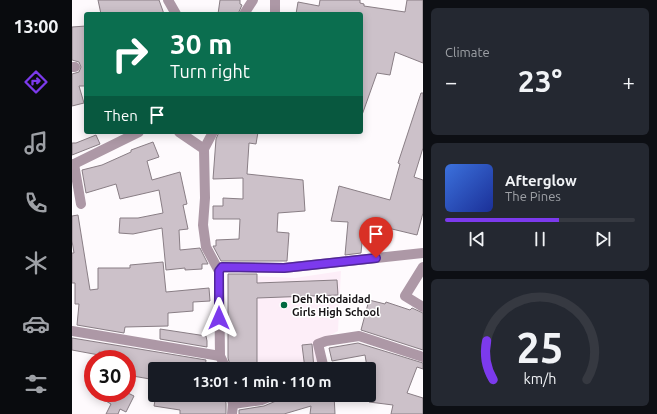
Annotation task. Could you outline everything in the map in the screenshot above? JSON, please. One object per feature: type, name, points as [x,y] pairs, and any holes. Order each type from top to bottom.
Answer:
[{"type":"street","points":[[168,0],[175,12]]},
{"type":"street","points":[[245,12],[253,0]]},
{"type":"street","points":[[275,0],[276,12]]},
{"type":"street","points":[[81,204],[73,164],[135,134]]},
{"type":"street","points":[[182,134],[204,149]]},
{"type":"street","points":[[212,134],[204,149],[205,198],[203,225],[206,247],[219,271],[220,356],[224,362]]},
{"type":"street","points":[[219,271],[222,267],[284,268],[423,253]]},
{"type":"street","points":[[423,267],[405,296],[423,307]]},
{"type":"street","points":[[72,331],[220,356]]},
{"type":"street","points":[[322,362],[318,344],[326,341],[359,336],[423,357]]},
{"type":"street","points":[[232,402],[232,414]]},
{"type":"shaded area","name":"Deh Khodaidad Girls High School","points":[[341,271],[338,331],[316,343],[318,362],[234,362],[227,279],[231,275],[295,278]]},
{"type":"building","points":[[98,0],[159,0],[163,12],[101,12]]},
{"type":"building","points":[[220,0],[240,0],[240,4],[242,5],[239,12],[218,12]]},
{"type":"building","points":[[320,0],[360,0],[360,3],[364,4],[364,6],[405,12],[407,0],[423,0],[423,63],[395,52],[390,75],[377,73],[363,112],[363,12],[296,12],[298,2],[319,6]]},
{"type":"building","points":[[84,26],[84,86],[79,86],[84,103],[72,106],[72,74],[79,72],[81,67],[79,62],[72,60],[72,27]]},
{"type":"building","points":[[421,93],[423,93],[423,148],[414,177],[423,180],[423,213],[417,235],[367,223],[367,232],[363,232],[361,253],[345,255],[348,222],[331,221],[339,186],[390,200],[400,164],[398,163]]},
{"type":"building","points":[[218,134],[258,134],[256,144],[249,143],[247,174],[303,180],[305,211],[278,213],[277,232],[289,233],[287,261],[221,261],[213,246],[216,246],[216,240],[239,239],[240,219],[213,219],[213,206],[223,206],[223,198],[243,199],[243,178],[213,179],[216,139]]},
{"type":"building","points":[[96,135],[100,144],[72,155],[72,143],[76,143]]},
{"type":"building","points":[[153,142],[159,157],[147,161],[152,180],[180,172],[187,204],[183,205],[188,229],[179,230],[180,250],[200,248],[208,264],[202,264],[202,269],[185,270],[185,268],[166,270],[162,228],[133,234],[119,233],[120,218],[138,218],[163,213],[159,190],[120,199],[116,184],[86,193],[82,170],[102,165],[131,152],[131,150]]},
{"type":"building","points":[[78,215],[90,290],[98,289],[98,268],[130,268],[130,265],[163,262],[166,292],[209,288],[210,301],[193,302],[193,311],[168,313],[168,326],[125,327],[124,333],[77,325],[79,304],[75,304],[75,283],[72,283],[72,253],[74,253],[72,241],[72,216]]},
{"type":"building","points":[[228,274],[257,274],[257,283],[337,280],[338,295],[257,298],[257,362],[229,362]]},
{"type":"building","points":[[369,300],[385,304],[386,302],[410,310],[412,308],[423,313],[423,350],[361,330]]},
{"type":"building","points":[[160,329],[206,336],[207,347],[160,339]]},
{"type":"building","points":[[72,338],[206,360],[206,362],[148,362],[148,379],[136,377],[136,350],[84,350],[84,352],[72,350]]},
{"type":"building","points":[[358,343],[423,363],[423,369],[417,367],[407,393],[423,398],[423,414],[391,414],[393,405],[369,402],[376,402],[376,362],[366,362],[365,355],[332,361],[329,348]]},
{"type":"building","points":[[312,344],[313,362],[304,362],[302,345]]},
{"type":"building","points":[[108,402],[131,402],[126,412],[120,409],[118,414],[106,414],[111,404]]},
{"type":"building","points":[[155,402],[226,402],[226,414],[180,414],[180,410],[154,406]]},
{"type":"building","points":[[274,402],[334,402],[335,414],[310,414],[311,406],[284,414],[239,414],[239,410],[264,406]]},
{"type":"place","name":"Deh Khodaidad Girls High School","points":[[284,305]]},
{"type":"route","points":[[219,318],[219,271],[222,267],[284,268],[376,258]]}]
